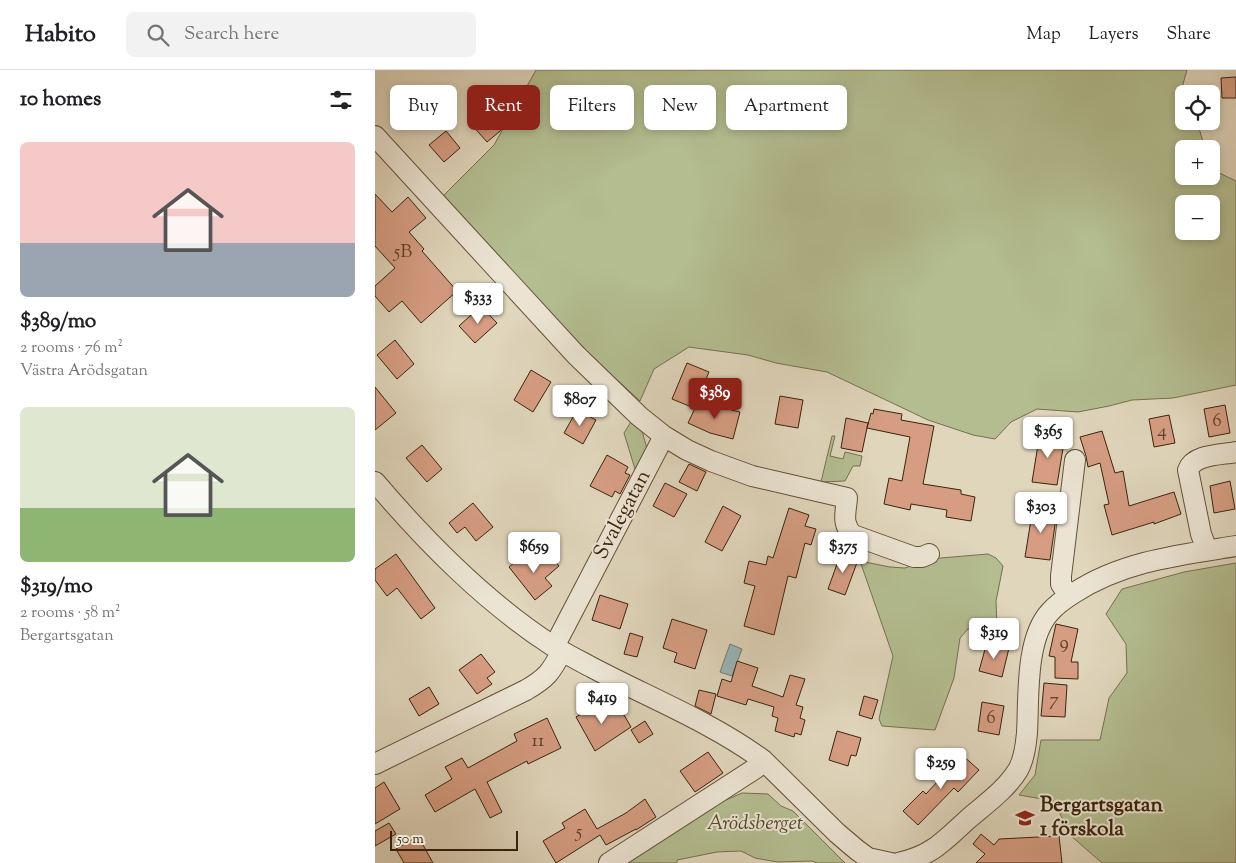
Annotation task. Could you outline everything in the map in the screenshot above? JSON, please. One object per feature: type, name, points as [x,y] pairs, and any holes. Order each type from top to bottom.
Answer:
[{"type":"street","points":[[375,136],[576,355],[639,416],[664,436],[687,450],[711,461],[752,476],[847,498],[845,524],[847,529],[853,534],[914,557],[922,558],[929,554]]},
{"type":"street","name":"Svalegatan","points":[[375,764],[538,683],[551,671],[558,649],[664,436]]},
{"type":"street","points":[[1207,550],[1188,470],[1198,459],[1236,452]]},
{"type":"street","points":[[1069,596],[1061,584],[1061,576],[1075,460]]},
{"type":"street","points":[[379,494],[451,564],[510,615],[558,649],[718,732],[763,760],[837,834],[868,858],[891,863]]},
{"type":"street","points":[[897,863],[929,853],[942,843],[1006,785],[1019,768],[1026,743],[1030,674],[1034,644],[1049,612],[1069,596],[1110,574],[1141,563],[1171,556],[1236,546]]},
{"type":"street","points":[[609,863],[734,783],[756,768],[763,760]]},
{"type":"green space","points":[[536,70],[1187,70],[1183,85],[1175,85],[1175,130],[1200,130],[1202,140],[1175,140],[1175,185],[1220,185],[1220,173],[1236,181],[1236,385],[1173,398],[1132,400],[1078,412],[1037,409],[1011,422],[995,439],[973,435],[928,420],[827,372],[776,363],[748,355],[689,347],[654,369],[640,401],[535,304],[441,198],[494,145],[502,130],[540,130],[540,85],[528,85]]},
{"type":"green space","points":[[632,420],[642,431],[648,452],[638,471],[635,469],[624,433]]},
{"type":"green space","points":[[832,436],[835,436],[830,456],[843,459],[845,452],[862,456],[860,466],[853,466],[845,481],[821,482]]},
{"type":"green space","points":[[988,554],[996,558],[1003,566],[996,601],[997,626],[968,629],[960,638],[954,678],[935,730],[882,726],[879,719],[893,656],[860,561],[905,568],[929,559]]},
{"type":"green space","points":[[1236,563],[1236,863],[1102,863],[1070,835],[1054,801],[1019,795],[1035,775],[1041,740],[1100,740],[1109,698],[1127,673],[1126,644],[1106,614],[1122,589],[1184,572]]},
{"type":"green space","name":"Arödsberget","points":[[742,793],[768,794],[781,806],[793,811],[845,863],[817,863],[812,861],[777,862],[755,858],[741,851],[717,852],[677,860],[677,863],[625,863],[714,805]]},
{"type":"water","points":[[730,644],[742,649],[732,676],[720,672]]},
{"type":"building","points":[[1236,77],[1236,98],[1222,98],[1221,78]]},
{"type":"building","points":[[476,130],[501,130],[487,142]]},
{"type":"building","points":[[446,131],[460,148],[444,162],[429,145]]},
{"type":"building","points":[[375,194],[392,212],[408,197],[426,218],[409,232],[424,249],[422,251],[457,291],[421,323],[402,301],[389,312],[375,296],[375,286],[395,268],[375,246]]},
{"type":"building","points":[[481,306],[497,323],[475,343],[459,326]]},
{"type":"building","points":[[395,340],[414,364],[397,379],[377,355]]},
{"type":"building","points":[[687,363],[709,372],[694,408],[672,399]]},
{"type":"building","points":[[531,370],[551,382],[533,412],[514,400]]},
{"type":"building","points":[[375,387],[396,413],[375,430]]},
{"type":"building","points":[[780,396],[803,400],[798,428],[775,424]]},
{"type":"building","points":[[698,402],[740,412],[733,439],[710,433],[688,423]]},
{"type":"building","points":[[1225,405],[1230,433],[1209,437],[1204,409]]},
{"type":"building","points":[[874,409],[902,414],[901,420],[934,426],[923,484],[961,490],[961,494],[975,497],[971,521],[946,517],[947,510],[911,504],[910,510],[884,504],[889,478],[902,481],[910,437],[867,428]]},
{"type":"building","points":[[577,410],[596,420],[583,444],[564,433]]},
{"type":"building","points":[[1169,415],[1175,443],[1154,447],[1149,419]]},
{"type":"building","points":[[846,418],[868,423],[862,452],[841,448]]},
{"type":"building","points":[[1102,431],[1115,473],[1123,471],[1129,506],[1174,492],[1181,514],[1154,524],[1154,522],[1112,535],[1104,505],[1109,504],[1100,463],[1088,467],[1080,437]]},
{"type":"building","points":[[1040,432],[1065,436],[1057,485],[1032,482]]},
{"type":"building","points":[[422,445],[442,469],[427,482],[406,458]]},
{"type":"building","points":[[607,455],[628,467],[625,473],[630,475],[620,494],[615,491],[612,497],[590,486]]},
{"type":"building","points":[[689,464],[706,472],[697,491],[679,482]]},
{"type":"building","points":[[1230,481],[1235,509],[1214,513],[1210,486]]},
{"type":"building","points":[[665,483],[687,494],[674,517],[653,506]]},
{"type":"building","points":[[473,503],[493,527],[476,541],[465,527],[457,533],[449,523]]},
{"type":"building","points":[[723,506],[741,516],[722,551],[705,542]]},
{"type":"building","points":[[1033,507],[1057,511],[1050,560],[1025,557]]},
{"type":"building","points":[[789,508],[809,515],[805,526],[816,529],[811,545],[805,543],[796,578],[788,576],[774,635],[744,626],[755,586],[744,583],[749,561],[766,565],[768,556],[773,558]]},
{"type":"building","points":[[526,553],[536,566],[550,555],[559,566],[545,578],[552,586],[535,600],[509,567]]},
{"type":"building","points":[[841,553],[858,560],[845,595],[828,589]]},
{"type":"building","points":[[396,554],[435,608],[421,619],[397,588],[387,596],[375,580],[375,569]]},
{"type":"building","points":[[600,595],[628,604],[620,629],[592,620]]},
{"type":"building","points":[[672,619],[707,630],[695,669],[674,662],[677,653],[663,648]]},
{"type":"building","points":[[1056,624],[1078,629],[1071,662],[1078,662],[1078,679],[1055,678],[1055,657],[1049,656]]},
{"type":"building","points":[[630,633],[643,637],[637,657],[624,654]]},
{"type":"building","points":[[987,642],[1009,648],[1002,677],[979,671]]},
{"type":"building","points":[[481,654],[495,672],[487,678],[492,684],[477,694],[459,670]]},
{"type":"building","points":[[737,661],[758,668],[752,686],[783,697],[790,675],[805,679],[796,705],[803,707],[800,718],[805,720],[801,735],[795,733],[794,737],[775,731],[778,718],[772,716],[774,707],[748,699],[746,705],[717,696],[722,679],[731,682]]},
{"type":"building","points":[[1044,683],[1067,685],[1065,717],[1041,716]]},
{"type":"building","points":[[429,687],[439,704],[419,716],[409,699]]},
{"type":"building","points":[[699,690],[716,694],[711,714],[695,706]]},
{"type":"building","points":[[864,696],[878,700],[872,719],[859,715]]},
{"type":"building","points":[[982,702],[1004,706],[999,735],[978,731]]},
{"type":"building","points":[[599,703],[624,715],[631,727],[595,751],[576,717]]},
{"type":"building","points":[[547,718],[561,748],[528,764],[527,761],[487,782],[502,812],[490,818],[475,789],[435,812],[425,795],[452,779],[445,767],[462,758],[468,768],[517,741],[514,734]]},
{"type":"building","points":[[645,721],[653,734],[639,743],[631,730]]},
{"type":"building","points":[[837,731],[861,738],[856,756],[851,755],[848,766],[829,760]]},
{"type":"building","points":[[708,752],[723,773],[695,792],[680,771]]},
{"type":"building","points":[[962,755],[979,770],[958,792],[954,788],[918,825],[903,811],[923,791],[926,794]]},
{"type":"building","points":[[384,782],[400,809],[375,824],[375,788]]},
{"type":"building","points":[[645,799],[656,817],[636,830],[606,845],[600,835],[556,863],[543,841],[565,828],[562,823],[585,809],[597,829],[626,813]]},
{"type":"building","points":[[389,823],[396,834],[375,846],[375,831]]},
{"type":"building","points":[[981,834],[994,845],[999,839],[1059,836],[1062,863],[976,863],[985,854],[973,844]]},
{"type":"building","points":[[418,836],[433,863],[404,863],[396,849]]},
{"type":"place","name":"Bergartsgatan 1 förskola","points":[[1025,818]]}]
